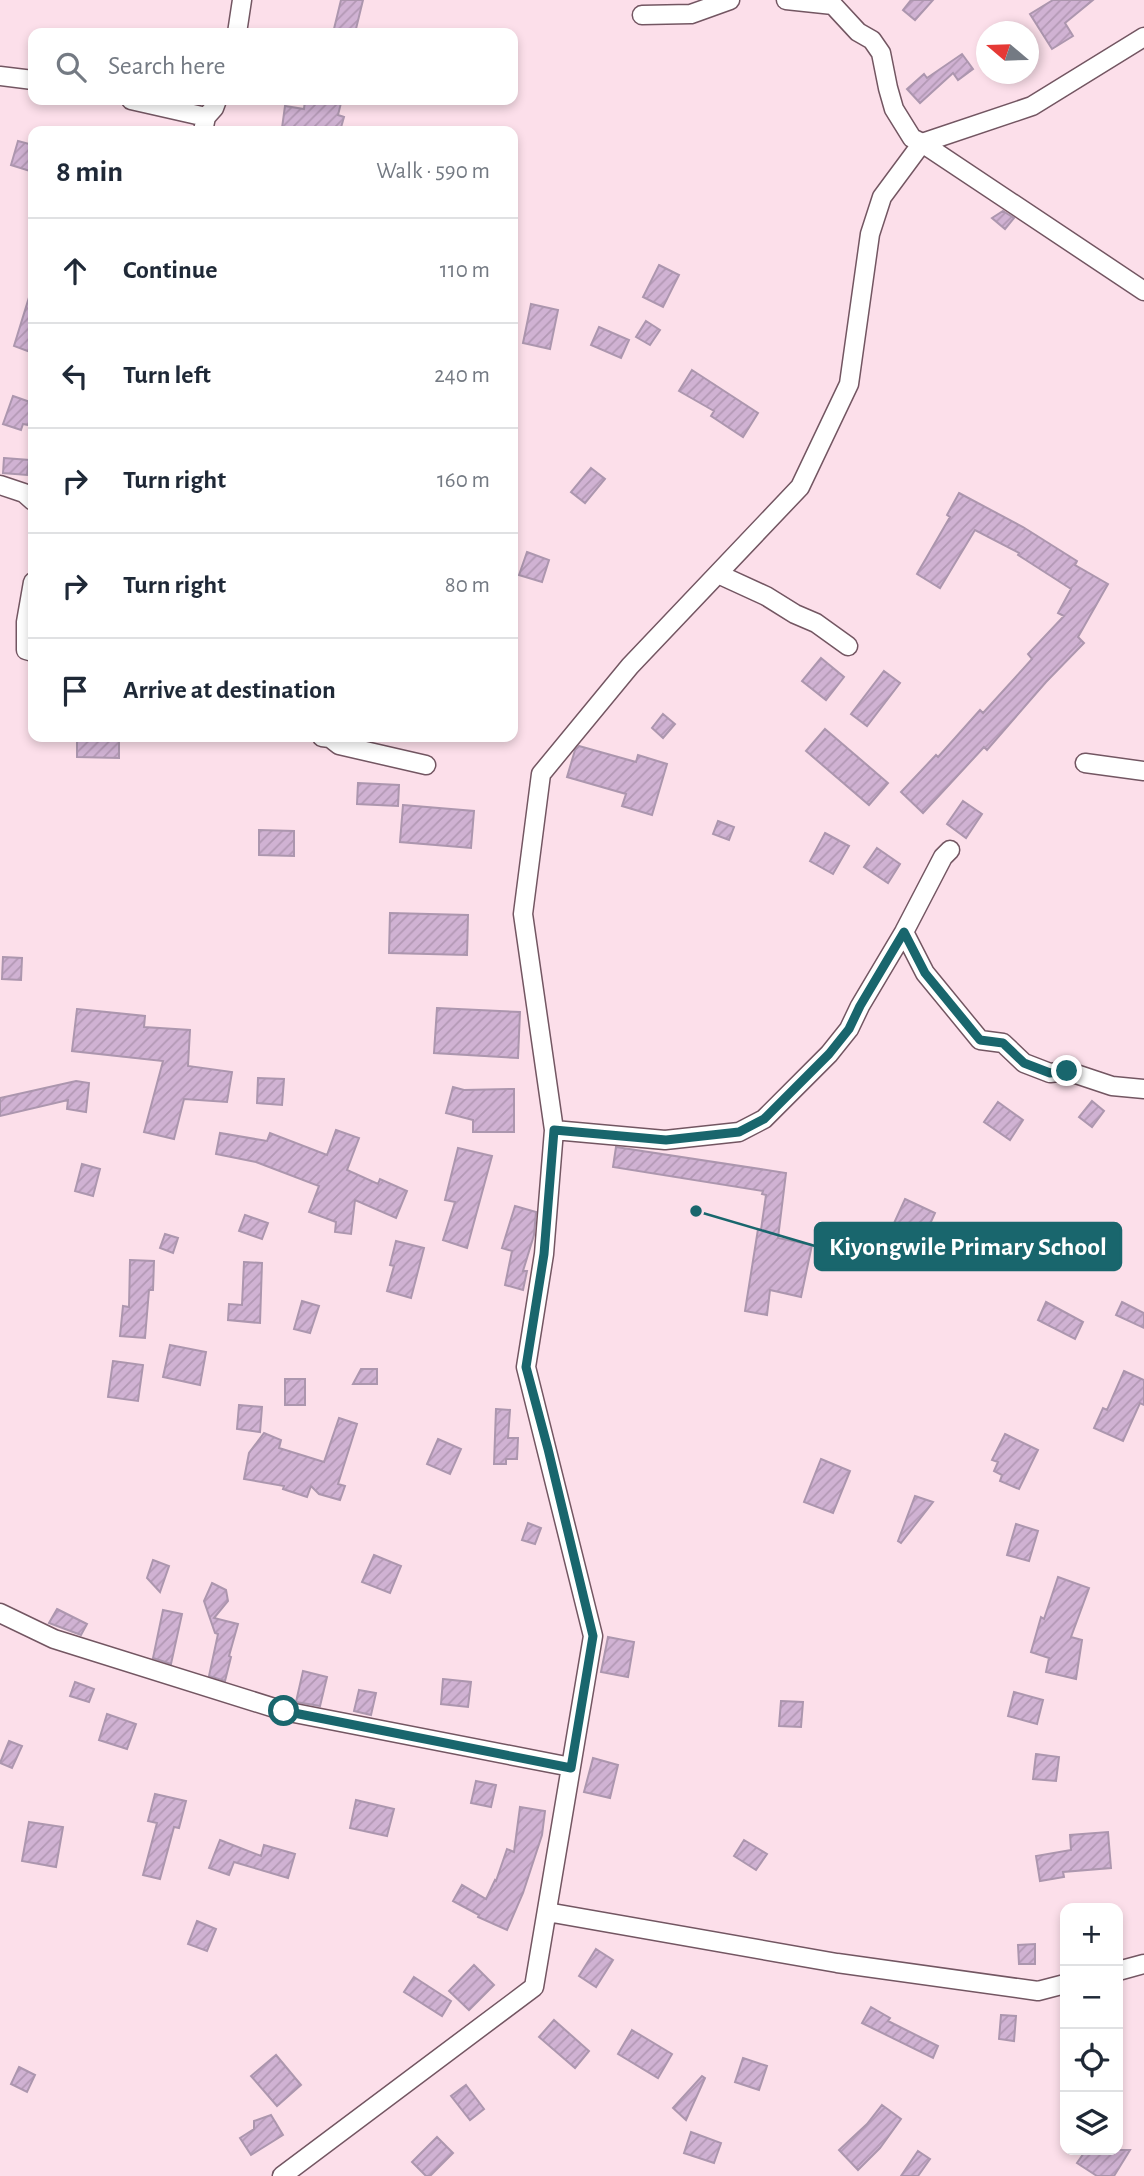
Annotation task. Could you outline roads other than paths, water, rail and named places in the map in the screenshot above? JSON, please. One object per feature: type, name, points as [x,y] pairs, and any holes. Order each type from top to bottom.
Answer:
[{"type":"street","points":[[238,28],[242,0]]},
{"type":"street","points":[[642,15],[691,14],[730,0]]},
{"type":"street","points":[[786,0],[833,5],[858,32],[872,40],[881,52],[894,109],[912,138],[1144,291]]},
{"type":"street","points":[[282,2176],[534,1987],[593,1636],[526,1367],[544,1254],[554,1130],[523,914],[541,774],[630,666],[800,486],[849,384],[870,234],[882,197],[922,143],[1032,107],[1144,37]]},
{"type":"street","points":[[0,76],[28,79]]},
{"type":"street","points":[[146,105],[205,124],[215,105]]},
{"type":"street","points":[[0,485],[28,497]]},
{"type":"street","points":[[718,573],[816,623],[848,646]]},
{"type":"street","points":[[28,611],[28,651]]},
{"type":"street","points":[[335,742],[426,765]]},
{"type":"street","points":[[1085,763],[1144,771]]},
{"type":"street","points":[[554,1130],[666,1140],[739,1132],[764,1119],[829,1054],[849,1029],[943,857],[950,850]]},
{"type":"street","points":[[904,932],[925,973],[980,1040],[1003,1043],[1024,1063],[1050,1073],[1067,1071],[1112,1086],[1144,1089]]},
{"type":"street","points":[[0,1613],[54,1639],[284,1711],[571,1768]]},
{"type":"street","points":[[547,1912],[864,1967],[1038,1991],[1060,1985]]},
{"type":"street","points":[[1123,1970],[1144,1964]]},
{"type":"place","name":"Kiyongwile Primary School","points":[[696,1211]]}]
